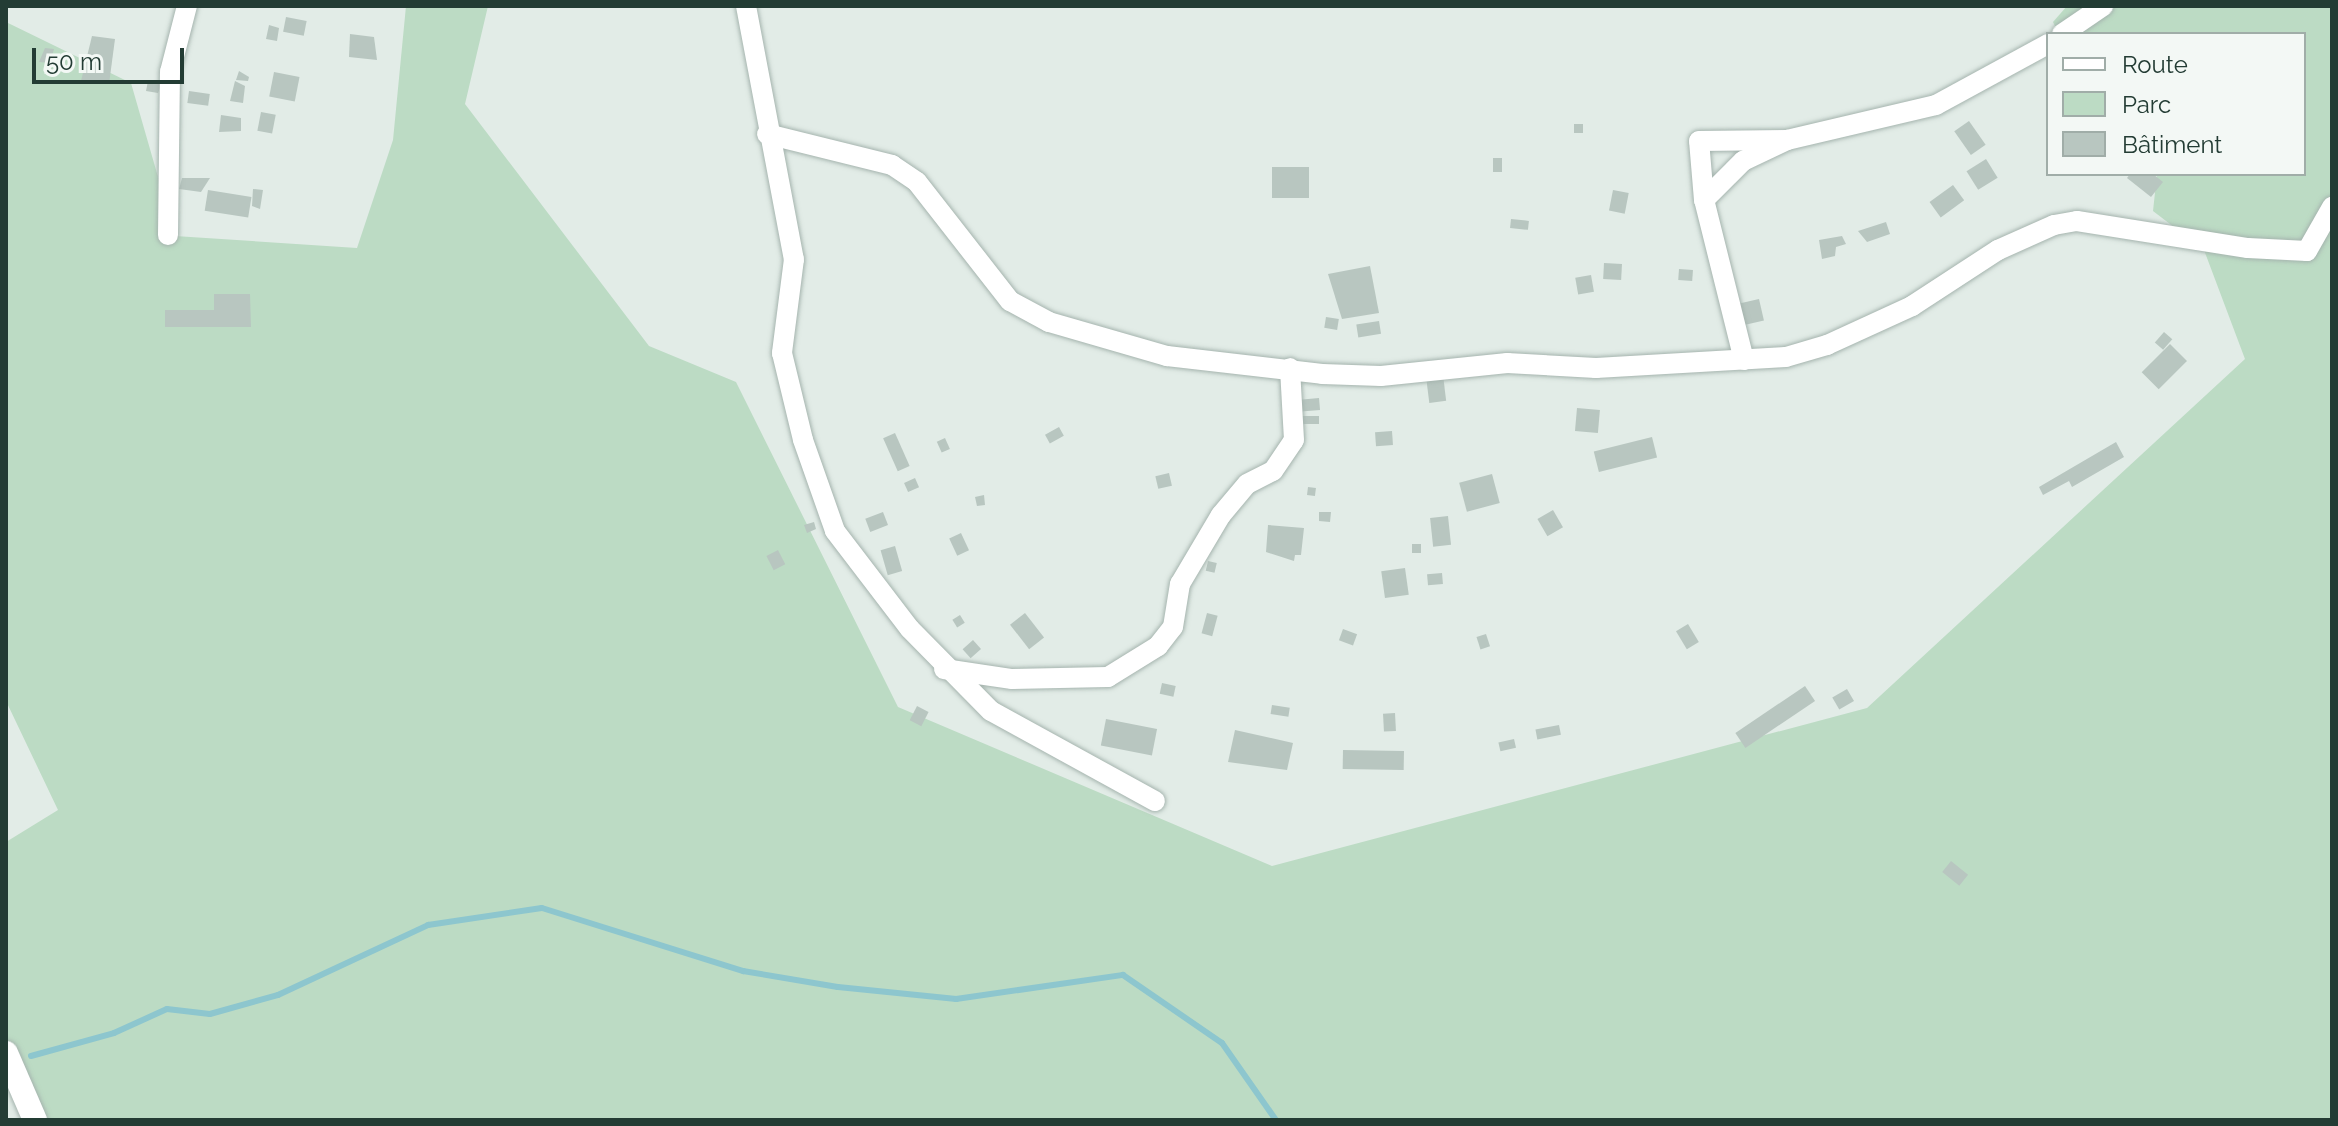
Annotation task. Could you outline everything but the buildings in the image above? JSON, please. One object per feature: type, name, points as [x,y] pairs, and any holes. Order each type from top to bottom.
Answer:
[{"type":"street","points":[[168,235],[170,72],[187,6]]},
{"type":"street","points":[[746,6],[767,134],[794,259],[782,353],[812,467],[835,531],[944,669],[991,711],[1035,739],[1085,759],[1155,801]]},
{"type":"street","points":[[2065,32],[2103,6]]},
{"type":"street","points":[[1704,200],[1743,161],[1787,140],[1936,105],[2046,45]]},
{"type":"street","points":[[767,134],[892,165],[917,182],[1010,301],[1049,322],[1167,356],[1381,376],[1507,363],[1596,368],[1786,357],[1827,345],[1912,306],[1998,250],[2054,225],[2077,221],[2248,248],[2307,251],[2332,207]]},
{"type":"street","points":[[1744,360],[1704,200],[1699,141],[1787,140]]},
{"type":"street","points":[[944,669],[1012,679],[1108,677],[1158,646],[1173,627],[1180,584],[1221,515],[1247,484],[1273,471],[1294,440],[1290,368]]},
{"type":"street","points":[[6,1053],[35,1120]]},
{"type":"green space","points":[[406,6],[488,6],[465,104],[649,346],[736,382],[898,707],[1272,866],[1867,708],[2245,359],[2204,250],[2153,211],[2157,176],[2306,176],[2306,32],[2058,32],[2053,22],[2067,6],[2332,6],[2332,1120],[43,1120],[6,1036],[6,842],[58,810],[6,701],[6,22],[131,83],[175,236],[357,248],[393,140]]},
{"type":"waterway","points":[[31,1056],[114,1033],[167,1009],[210,1014],[278,995],[428,925],[542,908],[743,971],[838,987],[956,999],[1123,975],[1222,1043],[1276,1120]]}]
